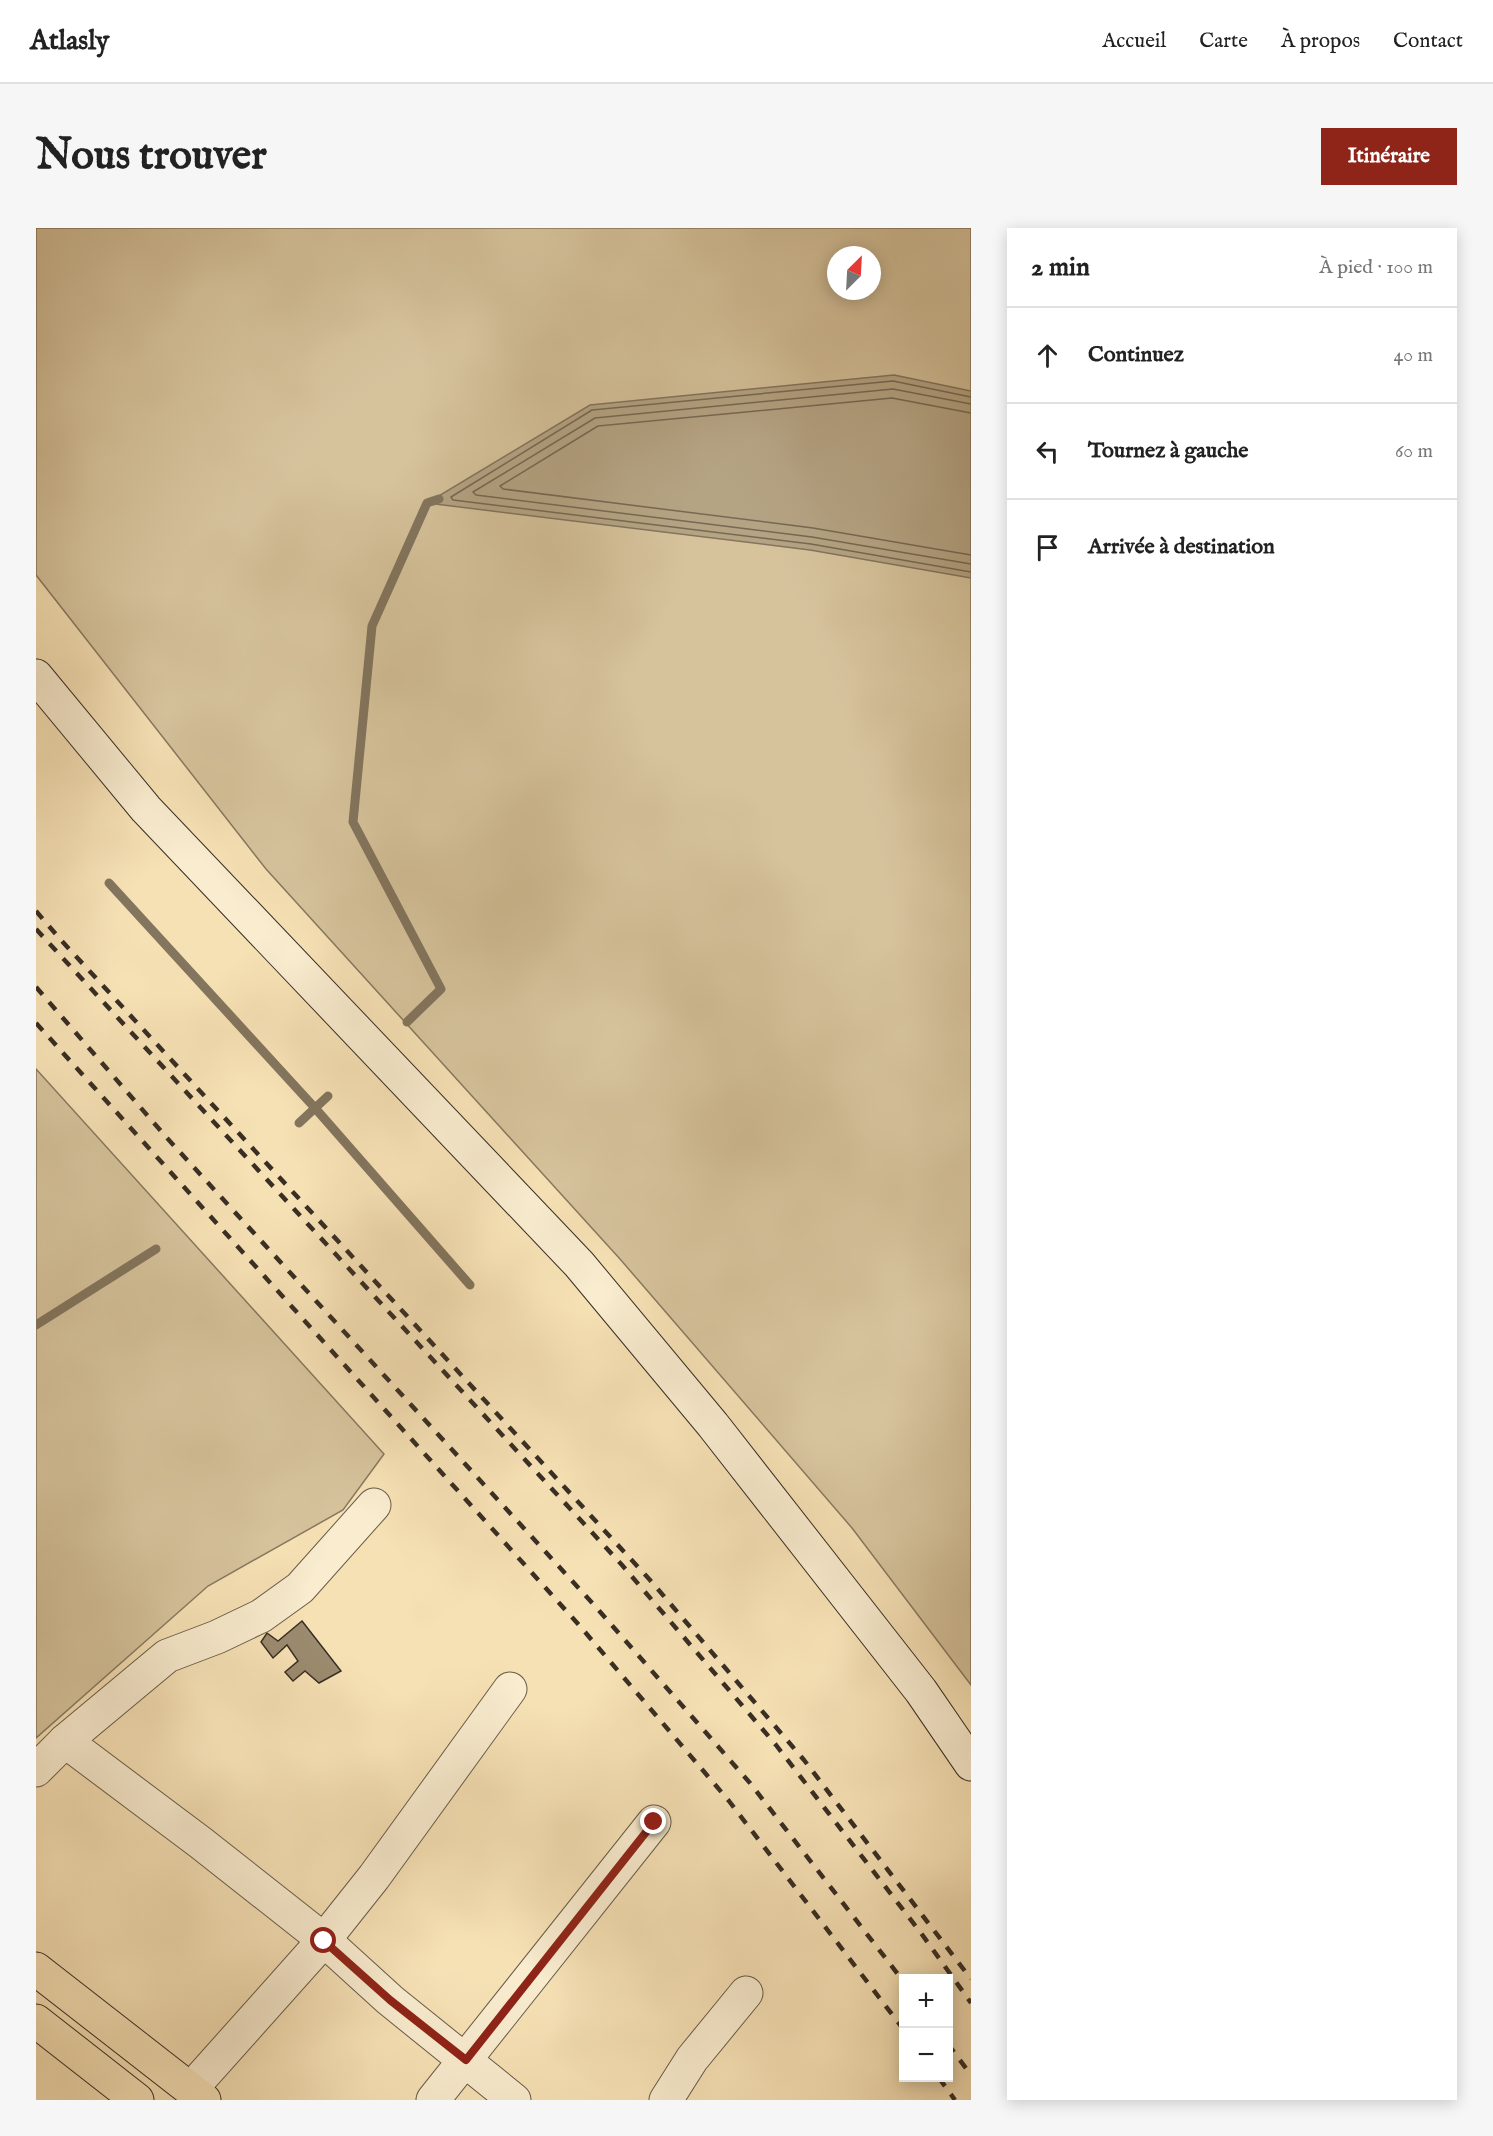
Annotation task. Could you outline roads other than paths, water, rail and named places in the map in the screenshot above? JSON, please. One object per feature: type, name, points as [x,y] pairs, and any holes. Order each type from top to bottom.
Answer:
[{"type":"highway","points":[[36,1969],[198,2095]]},
{"type":"highway","points":[[36,2021],[137,2100]]},
{"type":"street","points":[[36,676],[146,809],[579,1264],[714,1425],[921,1691],[971,1764]]},
{"type":"street","points":[[36,1770],[65,1742],[167,1656],[261,1616],[300,1588],[374,1505]]},
{"type":"street","points":[[198,2095],[374,1876],[510,1689]]},
{"type":"street","points":[[65,1742],[201,1844],[324,1941],[390,2000],[514,2100]]},
{"type":"street","points":[[433,2100],[654,1822]]},
{"type":"street","points":[[666,2100],[692,2059],[746,1993]]},
{"type":"water","points":[[894,375],[971,391],[971,578],[810,550],[427,503],[590,405]]},
{"type":"waterway","points":[[407,1022],[441,989],[353,822],[372,626],[427,503],[439,499]]},
{"type":"waterway","points":[[109,883],[315,1108],[470,1285]]},
{"type":"waterway","points":[[299,1123],[328,1096]]},
{"type":"waterway","points":[[36,1325],[156,1249]]},
{"type":"railway","points":[[36,911],[650,1580],[804,1760],[971,1979]]},
{"type":"railway","points":[[36,929],[622,1565],[776,1745],[921,1933],[971,2003]]},
{"type":"railway","points":[[36,987],[167,1138],[595,1606],[750,1783],[899,1976]]},
{"type":"railway","points":[[36,1023],[579,1625],[729,1801],[902,2028]]},
{"type":"railway","points":[[953,2051],[971,2075]]},
{"type":"railway","points":[[942,2082],[955,2100]]}]
